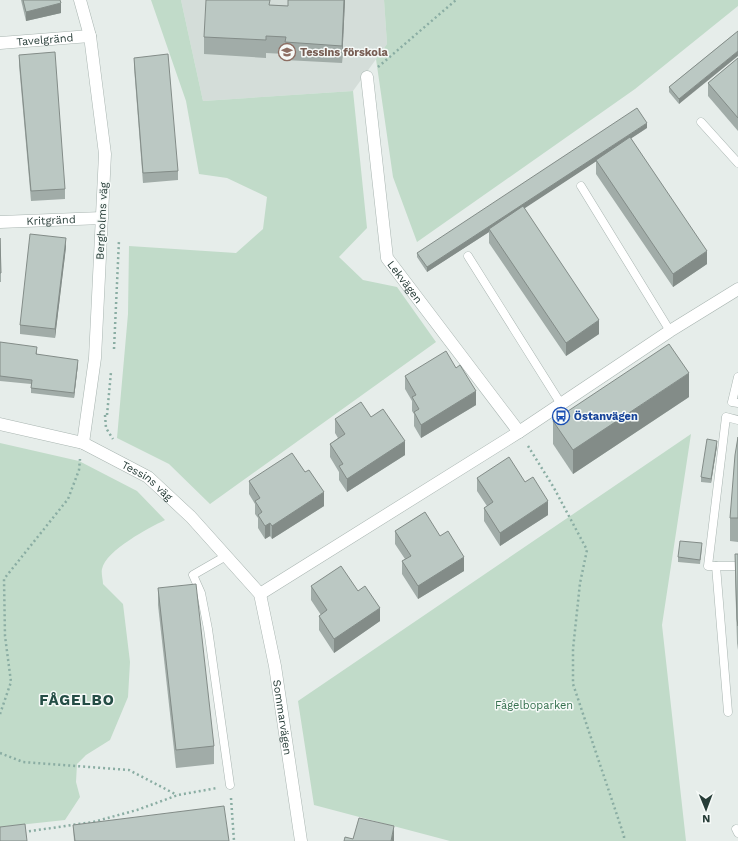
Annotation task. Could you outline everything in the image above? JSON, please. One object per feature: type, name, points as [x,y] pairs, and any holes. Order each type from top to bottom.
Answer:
[{"type":"street","name":"Bergholms väg","points":[[80,0],[90,36],[105,154],[95,358],[83,443]]},
{"type":"street","name":"Tavelgränd","points":[[0,43],[90,36]]},
{"type":"street","name":"Lekvägen","points":[[367,77],[387,258],[519,432]]},
{"type":"street","name":"Kritgränd","points":[[0,222],[102,218]]},
{"type":"street","points":[[260,594],[519,432],[670,331],[738,289]]},
{"type":"street","name":"Tessins väg","points":[[0,424],[83,443],[148,477],[191,517],[260,594]]},
{"type":"street","name":"Sommarvägen","points":[[260,594],[275,666],[300,841]]},
{"type":"lane","points":[[701,122],[738,163]]},
{"type":"lane","points":[[581,186],[670,331]]},
{"type":"lane","points":[[468,256],[561,404]]},
{"type":"lane","points":[[738,377],[732,402],[738,403]]},
{"type":"lane","points":[[738,420],[726,417],[708,566],[738,566]]},
{"type":"lane","points":[[226,556],[193,575],[201,593],[208,629],[230,785]]},
{"type":"lane","points":[[716,566],[728,712]]},
{"type":"path","points":[[367,77],[456,0]]},
{"type":"path","points":[[519,432],[554,488],[587,550],[580,583],[573,649],[573,684],[624,836],[624,841]]},
{"type":"path","points":[[0,714],[11,682],[5,636],[4,579],[68,499],[79,470],[83,443]]},
{"type":"path","points":[[0,753],[23,762],[129,770],[178,795]]},
{"type":"path","points":[[21,832],[93,822],[137,810],[178,795],[230,785],[234,841]]},
{"type":"shaded area","name":"Tessins förskola","points":[[181,0],[384,0],[387,44],[353,91],[203,101]]},
{"type":"green space","points":[[151,0],[181,0],[203,101],[353,91],[367,228],[339,257],[363,280],[397,287],[436,342],[210,504],[169,464],[117,438],[128,314],[129,246],[236,253],[263,229],[267,197],[227,178],[199,174],[186,101]]},
{"type":"green space","points":[[384,0],[738,0],[738,6],[635,89],[417,242],[393,177],[376,59],[387,44]]},
{"type":"green space","name":"Fågelboparken","points":[[691,434],[662,625],[686,841],[450,841],[314,805],[298,701]]},
{"type":"green space","points":[[0,443],[79,461],[137,491],[165,520],[119,547],[111,554],[102,569],[103,584],[123,604],[130,662],[128,697],[110,740],[86,755],[77,764],[76,782],[80,797],[65,820],[0,827]]},
{"type":"building","points":[[23,0],[60,0],[61,3],[26,12]]},
{"type":"building","points":[[206,0],[270,0],[269,5],[288,6],[288,0],[344,0],[342,46],[285,42],[286,37],[266,36],[266,40],[204,37]]},
{"type":"building","points":[[738,31],[738,51],[679,99],[669,87]]},
{"type":"building","points":[[55,52],[65,189],[31,191],[19,55]]},
{"type":"building","points":[[168,54],[178,171],[143,173],[134,58]]},
{"type":"building","points":[[738,58],[738,118],[708,83]]},
{"type":"building","points":[[637,108],[647,123],[427,267],[417,253]]},
{"type":"building","points":[[630,137],[707,251],[673,274],[596,160]]},
{"type":"building","points":[[523,206],[599,320],[566,343],[489,229]]},
{"type":"building","points":[[30,234],[66,238],[55,329],[20,325]]},
{"type":"building","points":[[0,238],[1,273],[0,273]]},
{"type":"building","points":[[0,342],[37,347],[36,354],[78,360],[74,393],[31,388],[32,380],[0,376]]},
{"type":"building","points":[[669,344],[689,373],[573,450],[553,421]]},
{"type":"building","points":[[446,351],[456,368],[460,365],[476,391],[421,425],[414,412],[419,409],[412,397],[416,395],[405,376]]},
{"type":"building","points":[[361,402],[371,417],[383,409],[405,441],[347,479],[339,466],[343,464],[330,444],[345,434],[335,419]]},
{"type":"building","points":[[738,437],[738,518],[730,518],[735,455]]},
{"type":"building","points":[[707,439],[717,441],[711,479],[701,477]]},
{"type":"building","points":[[292,453],[305,472],[309,470],[324,492],[272,526],[270,523],[265,526],[258,515],[262,512],[255,501],[260,498],[249,481]]},
{"type":"building","points":[[509,457],[525,482],[533,477],[548,501],[500,533],[484,508],[493,502],[477,478]]},
{"type":"building","points":[[425,512],[440,536],[448,531],[464,557],[418,586],[402,561],[411,556],[395,531]]},
{"type":"building","points":[[680,541],[702,543],[700,560],[678,557]]},
{"type":"building","points":[[735,554],[738,554],[738,626],[737,619]]},
{"type":"building","points":[[341,566],[358,591],[365,586],[380,608],[334,639],[319,616],[327,610],[311,586]]},
{"type":"building","points":[[196,584],[214,746],[176,750],[158,588]]},
{"type":"building","points":[[224,806],[229,841],[75,841],[73,825]]},
{"type":"building","points":[[359,818],[394,826],[391,841],[344,841],[345,837],[353,839]]},
{"type":"building","points":[[25,824],[27,841],[0,841],[0,827]]},
{"type":"place","name":"Tessins förskola","points":[[287,52]]},
{"type":"place","name":"Östanvägen","points":[[561,416]]},
{"type":"district","name":"FÅGELBO","points":[[77,700]]}]
